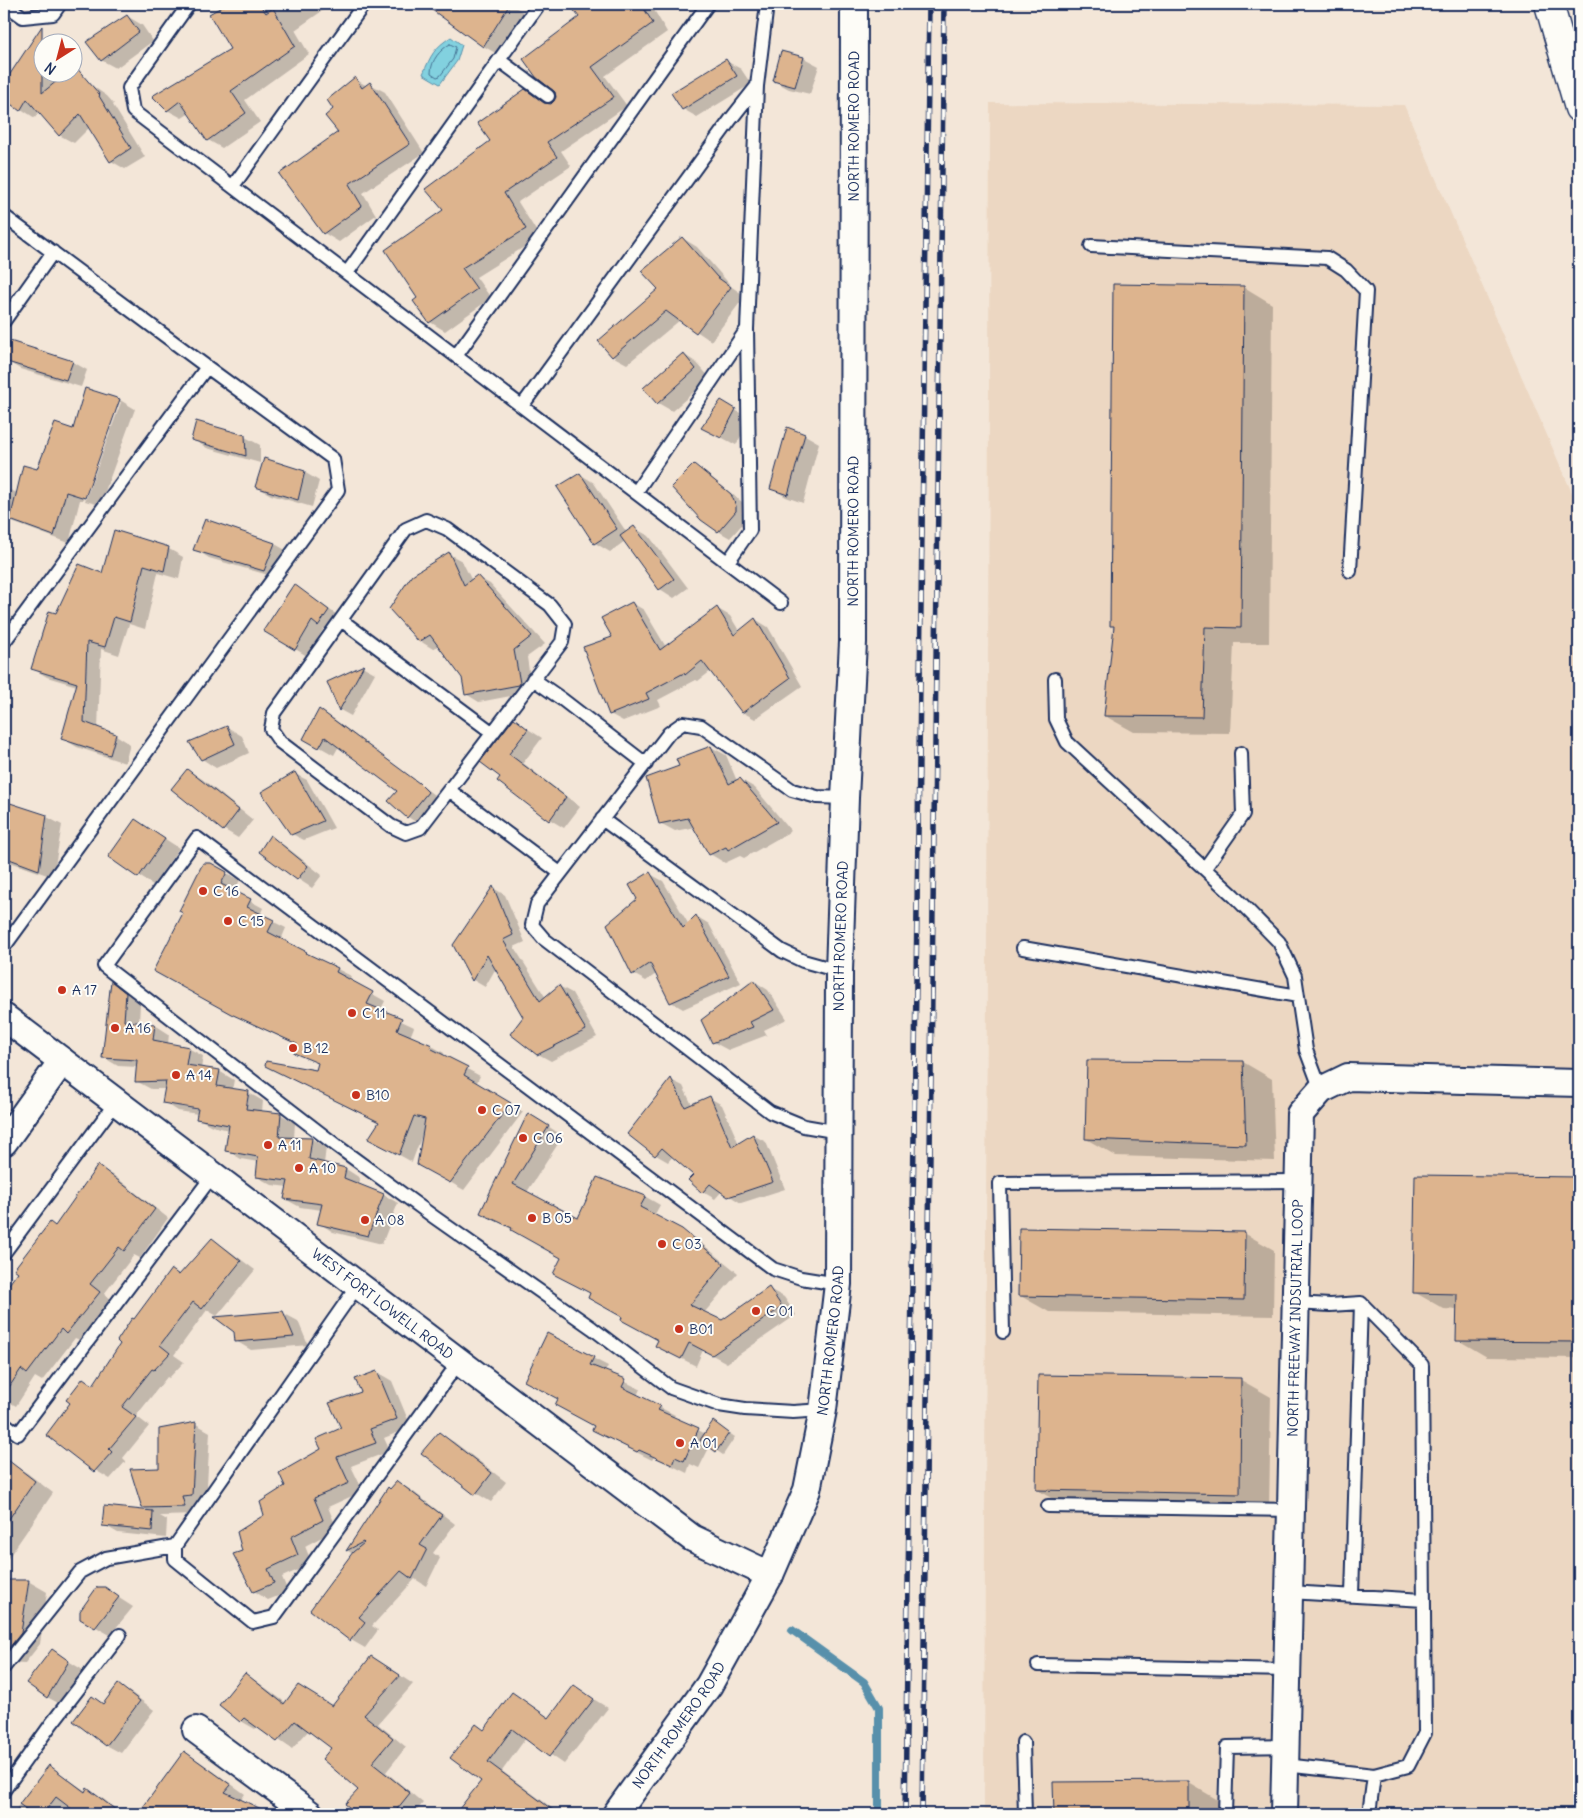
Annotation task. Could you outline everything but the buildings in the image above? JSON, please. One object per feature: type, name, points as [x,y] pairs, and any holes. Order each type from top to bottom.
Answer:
[{"type":"highway","points":[[1549,4],[1579,108]]},
{"type":"street","name":"NORTH ROMERO ROAD","points":[[616,1814],[709,1685],[770,1575],[807,1490],[823,1410],[838,1284],[840,1132],[839,971],[853,632],[854,4]]},
{"type":"street","name":"WEST FORT LOWELL ROAD","points":[[4,1017],[692,1538],[770,1575]]},
{"type":"street","points":[[4,1142],[62,1061]]},
{"type":"street","name":"NORTH FREEWAY INDSUTRIAL LOOP","points":[[1284,1814],[1300,1114],[1321,1090],[1348,1077],[1579,1083]]},
{"type":"street","points":[[196,1730],[310,1814]]},
{"type":"lane","points":[[5,4],[23,17],[53,14],[60,4]]},
{"type":"lane","points":[[189,4],[129,88],[133,111],[780,603]]},
{"type":"lane","points":[[233,186],[364,4]]},
{"type":"lane","points":[[347,273],[539,4]]},
{"type":"lane","points":[[456,356],[708,4]]},
{"type":"lane","points":[[728,562],[750,530],[747,329],[757,86],[767,4]]},
{"type":"lane","points":[[499,60],[548,96]]},
{"type":"lane","points":[[522,406],[757,86]]},
{"type":"lane","points":[[4,216],[207,368],[334,459],[338,490],[4,947]]},
{"type":"lane","points":[[1092,246],[1327,258],[1346,270],[1366,291],[1350,570]]},
{"type":"lane","points":[[4,321],[53,252]]},
{"type":"lane","points":[[636,492],[747,329]]},
{"type":"lane","points":[[4,642],[207,368]]},
{"type":"lane","points":[[426,520],[447,529],[550,605],[565,624],[562,642],[533,679],[420,828],[406,833],[391,826],[280,742],[271,729],[274,712],[406,529],[426,520]]},
{"type":"lane","points":[[341,620],[493,733]]},
{"type":"lane","points":[[533,679],[646,764]]},
{"type":"lane","points":[[1055,679],[1056,719],[1067,742],[1205,868],[1279,942],[1295,976],[1306,1050],[1321,1090]]},
{"type":"lane","points":[[840,1132],[804,1126],[770,1112],[544,939],[532,924],[537,904],[560,873],[669,733],[683,724],[701,726],[792,790],[817,798],[845,798]]},
{"type":"lane","points":[[1205,868],[1242,814],[1241,753]]},
{"type":"lane","points":[[449,790],[560,873]]},
{"type":"lane","points":[[602,819],[782,951],[803,961],[839,971]]},
{"type":"lane","points":[[823,1410],[793,1412],[745,1409],[719,1405],[672,1388],[592,1328],[345,1152],[104,966],[197,838],[773,1269],[800,1278],[838,1284]]},
{"type":"lane","points":[[1023,948],[1298,996]]},
{"type":"lane","points":[[4,1253],[116,1102]]},
{"type":"lane","points":[[4,1423],[18,1434],[213,1175]]},
{"type":"lane","points":[[1003,1332],[1000,1183],[1298,1181]]},
{"type":"lane","points":[[358,1285],[175,1546],[175,1559],[253,1622],[274,1617],[459,1362]]},
{"type":"lane","points":[[1226,1814],[1227,1747],[1285,1756],[1374,1775],[1408,1766],[1425,1733],[1422,1365],[1361,1303],[1330,1305],[1295,1303]]},
{"type":"lane","points":[[1352,1595],[1361,1303]]},
{"type":"lane","points":[[1048,1506],[1291,1510]]},
{"type":"lane","points":[[4,1668],[80,1572],[106,1558],[175,1546]]},
{"type":"lane","points":[[1289,1592],[1424,1600]]},
{"type":"lane","points":[[4,1790],[52,1723],[120,1635]]},
{"type":"lane","points":[[1038,1665],[1287,1670]]},
{"type":"lane","points":[[1023,1742],[1025,1814]]},
{"type":"lane","points":[[1369,1814],[1374,1775]]},
{"type":"shaded area","points":[[990,103],[1404,105],[1579,509],[1579,1814],[984,1814]]},
{"type":"water","points":[[451,37],[462,45],[457,61],[440,84],[423,74],[434,52]]},
{"type":"waterway","points":[[792,1630],[864,1682],[879,1708],[879,1814]]},
{"type":"railway","points":[[905,1814],[929,4]]},
{"type":"railway","points":[[922,1814],[944,4]]},
{"type":"place","name":"C 16","points":[[203,891]]},
{"type":"place","name":"C 15","points":[[228,921]]},
{"type":"place","name":"A 17","points":[[62,990]]},
{"type":"place","name":"C 11","points":[[352,1013]]},
{"type":"place","name":"A 16","points":[[115,1028]]},
{"type":"place","name":"B 12","points":[[293,1048]]},
{"type":"place","name":"A 14","points":[[176,1075]]},
{"type":"place","name":"B10","points":[[356,1095]]},
{"type":"place","name":"C 07","points":[[482,1110]]},
{"type":"place","name":"C 06","points":[[523,1138]]},
{"type":"place","name":"A 11","points":[[268,1145]]},
{"type":"place","name":"A 10","points":[[299,1168]]},
{"type":"place","name":"B 05","points":[[532,1218]]},
{"type":"place","name":"A 08","points":[[365,1220]]},
{"type":"place","name":"C 03","points":[[662,1244]]},
{"type":"place","name":"C 01","points":[[756,1311]]},
{"type":"place","name":"B01","points":[[679,1329]]},
{"type":"place","name":"A 01","points":[[680,1443]]}]
